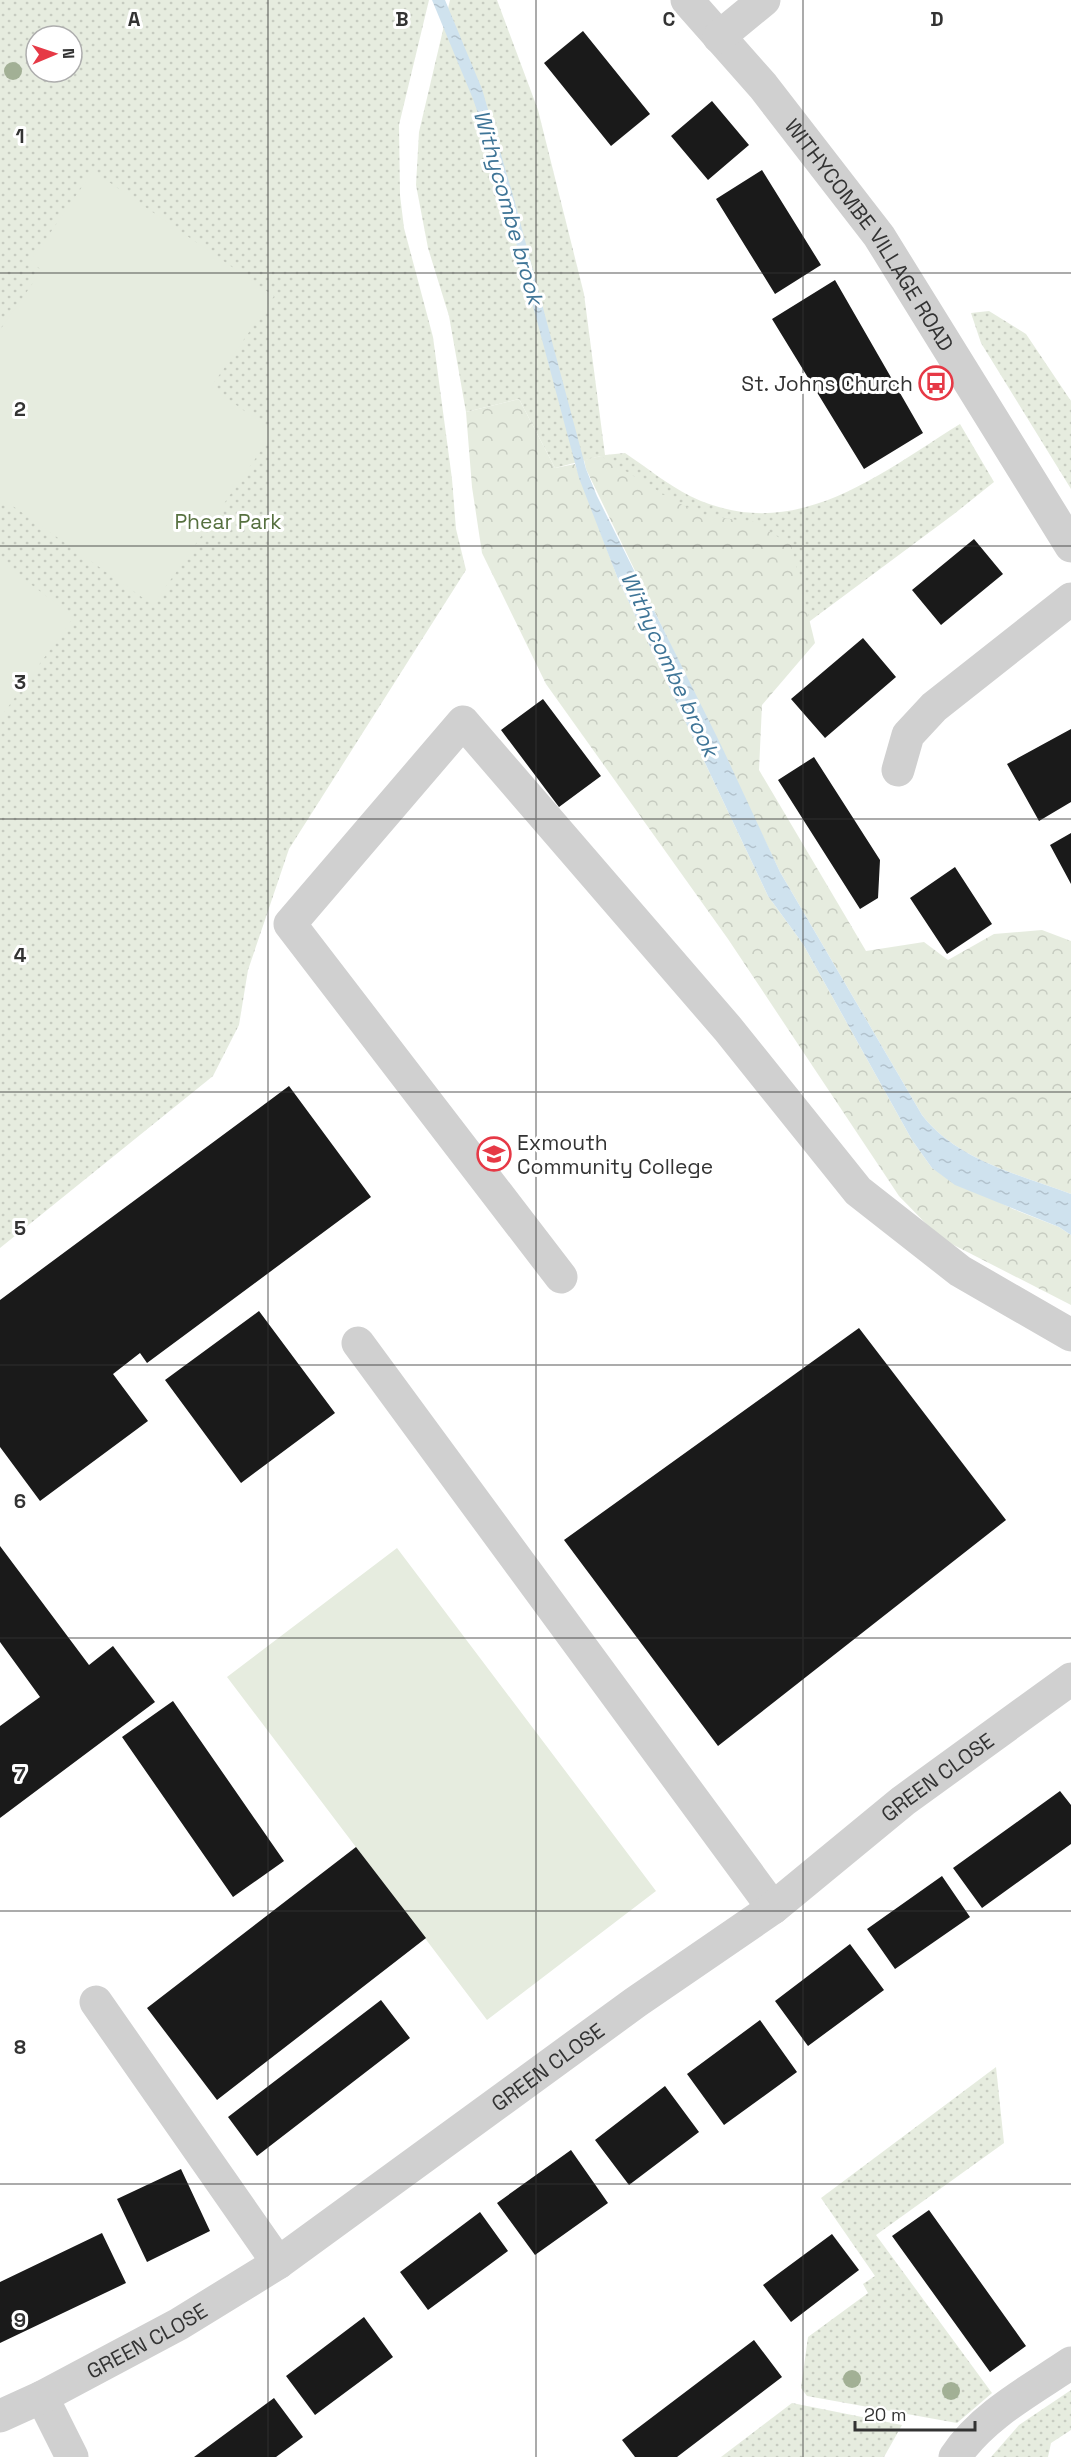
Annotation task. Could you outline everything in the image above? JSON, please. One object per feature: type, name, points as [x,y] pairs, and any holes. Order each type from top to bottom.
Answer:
[{"type":"street","name":"WITHYCOMBE VILLAGE ROAD","points":[[687,0],[763,86],[879,236],[1071,546]]},
{"type":"street","points":[[719,37],[764,0]]},
{"type":"street","points":[[898,770],[908,735],[934,707],[1071,599]]},
{"type":"street","points":[[561,1277],[290,924],[463,722],[728,1029],[858,1191],[960,1272],[1071,1335]]},
{"type":"street","points":[[358,1343],[773,1908]]},
{"type":"street","name":"GREEN CLOSE","points":[[0,2416],[42,2397],[179,2324],[278,2263],[636,2002],[773,1908],[903,1801],[1071,1679]]},
{"type":"street","points":[[96,2002],[278,2263]]},
{"type":"street","points":[[956,2457],[967,2439],[1023,2395],[1071,2364]]},
{"type":"street","points":[[42,2397],[72,2457]]},
{"type":"green space","name":"Phear Park","points":[[0,0],[429,0],[399,125],[400,195],[404,228],[433,337],[452,479],[456,529],[466,570],[289,849],[248,970],[239,1025],[213,1076],[0,1248]]},
{"type":"green space","points":[[450,0],[497,0],[538,110],[584,294],[605,455],[625,453],[690,496],[728,509],[764,513],[799,509],[832,498],[865,483],[960,424],[994,482],[704,700],[601,456],[555,468],[519,399],[466,412],[449,316],[428,248],[416,185],[419,132]]},
{"type":"green space","points":[[93,171],[274,296],[211,387],[274,432],[153,605],[0,497],[0,330],[42,270],[30,262]]},
{"type":"green space","points":[[989,311],[1026,334],[1071,401],[1071,489],[981,343],[971,313]]},
{"type":"green space","points":[[519,399],[555,468],[575,464],[618,579],[768,896],[803,944],[912,1140],[932,1168],[1013,1209],[1059,1227],[1071,1235],[1071,1305],[940,1238],[899,1196],[728,939],[546,684],[482,553],[472,487],[466,412]]},
{"type":"green space","points":[[601,456],[676,502],[707,516],[754,522],[791,545],[815,643],[762,705],[759,770],[866,951],[924,942],[948,960],[994,934],[1042,930],[1071,941],[1071,1194],[971,1155],[937,1131],[922,1115],[780,872],[586,469],[584,460]]},
{"type":"green space","points":[[0,561],[74,617],[0,718]]},
{"type":"green space","points":[[397,1548],[656,1891],[487,2020],[227,1677]]},
{"type":"green space","points":[[996,2067],[1004,2143],[876,2235],[992,2393],[957,2423],[807,2396],[801,2388],[808,2337],[868,2293],[863,2284],[875,2276],[821,2198]]},
{"type":"green space","points":[[1071,2390],[1071,2430],[1051,2443],[1048,2457],[991,2457],[1019,2425]]},
{"type":"green space","points":[[792,2403],[902,2425],[884,2457],[721,2457]]},
{"type":"water","name":"Withycombe brook","points":[[432,0],[445,0],[482,89],[514,199],[586,469],[597,496],[721,745],[780,872],[922,1115],[937,1131],[971,1155],[1071,1194],[1071,1235],[1059,1227],[955,1185],[932,1168],[912,1140],[803,944],[768,896],[618,579],[579,478],[494,160],[473,99]]},
{"type":"building","points":[[583,31],[650,114],[611,146],[544,63]]},
{"type":"building","points":[[712,101],[749,145],[708,180],[671,136]]},
{"type":"building","points":[[762,170],[821,265],[775,294],[716,199]]},
{"type":"building","points":[[835,280],[923,433],[864,469],[772,319]]},
{"type":"building","points":[[974,539],[1003,574],[941,625],[912,590]]},
{"type":"building","points":[[863,638],[896,677],[825,738],[791,699]]},
{"type":"building","points":[[543,699],[601,776],[559,807],[501,730]]},
{"type":"building","points":[[1071,729],[1071,802],[1039,821],[1007,764]]},
{"type":"building","points":[[814,757],[880,860],[878,898],[860,909],[778,780]]},
{"type":"building","points":[[1071,833],[1071,884],[1050,845]]},
{"type":"building","points":[[955,867],[992,924],[947,954],[910,898]]},
{"type":"building","points":[[289,1086],[371,1197],[147,1363],[140,1353],[113,1374],[148,1421],[40,1501],[0,1447],[0,1300]]},
{"type":"building","points":[[259,1311],[335,1413],[241,1483],[165,1380]]},
{"type":"building","points":[[859,1328],[1006,1520],[718,1746],[564,1540]]},
{"type":"building","points":[[0,1546],[89,1665],[113,1646],[155,1702],[0,1818],[0,1726],[40,1697],[0,1642]]},
{"type":"building","points":[[173,1701],[284,1861],[233,1897],[122,1737]]},
{"type":"building","points":[[1060,1791],[1071,1805],[1071,1844],[982,1908],[953,1868]]},
{"type":"building","points":[[356,1847],[426,1938],[217,2100],[147,2008]]},
{"type":"building","points":[[942,1876],[970,1917],[895,1969],[867,1929]]},
{"type":"building","points":[[850,1944],[884,1990],[808,2046],[775,2001]]},
{"type":"building","points":[[381,2000],[410,2038],[257,2156],[228,2117]]},
{"type":"building","points":[[760,2020],[797,2072],[724,2125],[687,2074]]},
{"type":"building","points":[[665,2086],[699,2132],[629,2185],[595,2140]]},
{"type":"building","points":[[571,2150],[608,2203],[535,2255],[497,2203]]},
{"type":"building","points":[[181,2169],[210,2231],[147,2262],[117,2199]]},
{"type":"building","points":[[929,2210],[1026,2346],[990,2372],[892,2236]]},
{"type":"building","points":[[480,2212],[508,2251],[428,2310],[400,2272]]},
{"type":"building","points":[[102,2233],[126,2283],[0,2343],[0,2282]]},
{"type":"building","points":[[832,2234],[859,2270],[791,2322],[763,2285]]},
{"type":"building","points":[[364,2317],[393,2357],[315,2415],[286,2376]]},
{"type":"building","points":[[754,2340],[782,2377],[677,2457],[635,2457],[622,2440]]},
{"type":"building","points":[[274,2398],[303,2437],[276,2457],[194,2457]]},
{"type":"place","name":"St. Johns Church","points":[[936,383]]},
{"type":"place","name":"Exmouth Community College","points":[[494,1154]]}]
